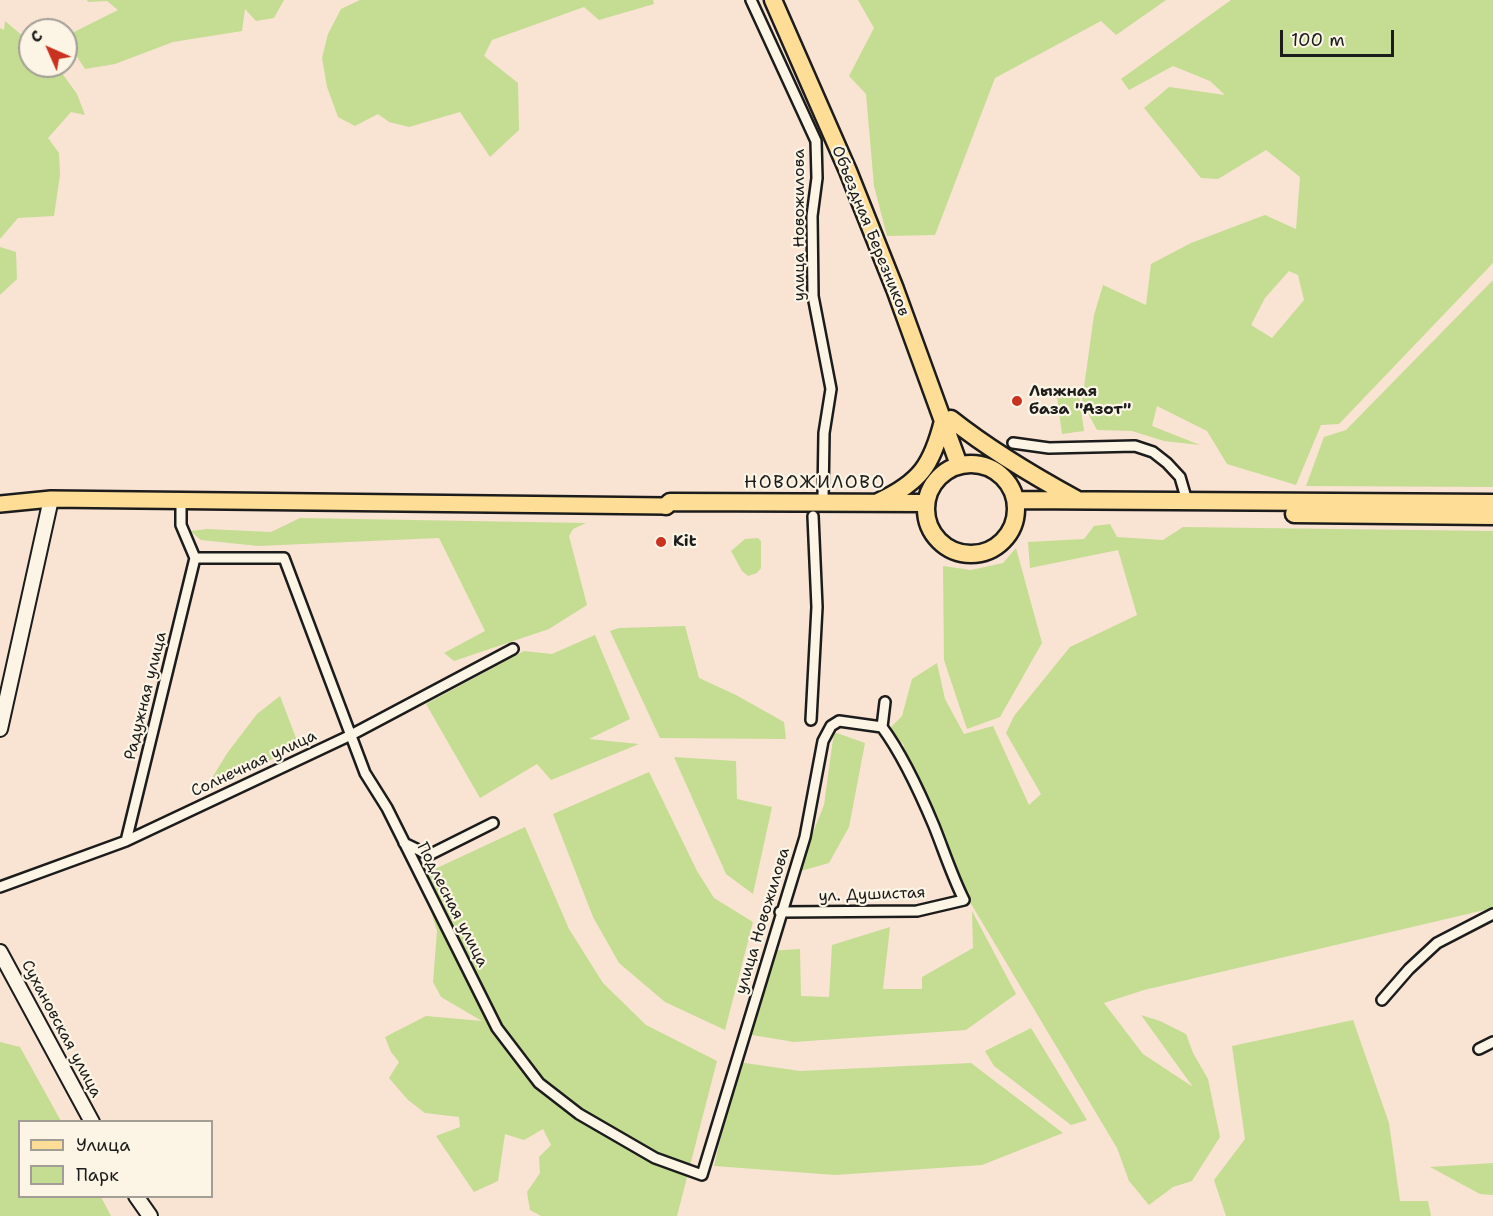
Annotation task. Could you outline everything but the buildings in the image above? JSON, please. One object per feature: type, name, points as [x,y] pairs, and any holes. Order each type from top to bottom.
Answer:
[{"type":"highway","name":"Объездная Березников","points":[[773,0],[848,171],[964,464]]},
{"type":"highway","name":"Объездная Березников","points":[[782,0],[848,156],[947,420]]},
{"type":"highway","points":[[876,503],[904,490],[924,469],[937,446],[947,420],[1032,476],[1079,501]]},
{"type":"highway","points":[[964,464],[988,467],[1001,475],[1010,486],[1016,505],[1011,529],[1002,541],[990,550],[975,554],[953,550],[941,543],[928,524],[926,506],[934,482],[945,471],[964,464]]},
{"type":"highway","points":[[1016,505],[1079,501],[1493,503]]},
{"type":"highway","points":[[666,506],[670,502],[876,503],[926,506]]},
{"type":"highway","points":[[1016,505],[1493,516]]},
{"type":"highway","points":[[666,506],[926,506]]},
{"type":"main road","points":[[0,504],[51,499],[181,499],[666,506]]},
{"type":"street","name":"улица Новожилова","points":[[751,0],[816,141],[817,178],[812,216],[813,296],[831,389],[824,433],[823,498]]},
{"type":"street","points":[[1013,443],[1049,448],[1135,446],[1153,452],[1167,463],[1180,477],[1187,501]]},
{"type":"street","points":[[0,729],[51,499]]},
{"type":"street","points":[[181,499],[181,525],[195,558]]},
{"type":"street","points":[[812,720],[817,607],[813,516]]},
{"type":"street","name":"Подлесная улица","points":[[195,558],[284,558],[365,772],[387,807],[497,1028],[539,1083],[579,1114],[655,1158],[702,1175]]},
{"type":"street","name":"Радужная улица","points":[[126,841],[195,558]]},
{"type":"street","name":"Солнечная улица","points":[[0,887],[126,841],[351,735],[513,649]]},
{"type":"street","points":[[882,727],[885,702]]},
{"type":"street","name":"улица Новожилова","points":[[702,1175],[780,912],[805,837],[823,741],[831,726],[839,721],[882,727]]},
{"type":"street","name":"ул. Душистая","points":[[780,912],[917,911],[964,900],[934,825],[893,742],[882,727]]},
{"type":"street","points":[[404,843],[429,855],[494,823]]},
{"type":"street","points":[[1382,1000],[1409,969],[1437,943],[1493,914]]},
{"type":"street","name":"Сухановская улица","points":[[0,952],[91,1120]]},
{"type":"street","points":[[1479,1049],[1493,1042]]},
{"type":"street","points":[[137,1198],[150,1216]]},
{"type":"green space","points":[[87,0],[284,0],[274,18],[256,21],[245,9],[242,31],[173,42],[115,64],[85,69],[78,58],[78,30],[118,10],[107,1],[88,2]]},
{"type":"green space","points":[[360,0],[653,0],[654,4],[599,20],[584,7],[492,40],[484,56],[518,83],[519,130],[490,157],[460,112],[409,127],[389,122],[378,114],[355,126],[338,117],[327,87],[322,58],[328,34],[341,9]]},
{"type":"green space","points":[[858,0],[1166,0],[1116,35],[1101,21],[995,78],[935,235],[887,236],[874,186],[866,94],[849,76],[874,28]]},
{"type":"green space","points":[[1231,0],[1493,0],[1493,263],[1339,424],[1321,425],[1296,485],[1227,464],[1207,431],[1157,406],[1152,426],[1200,445],[1164,441],[1132,431],[1097,430],[1082,402],[1094,315],[1103,285],[1146,305],[1151,264],[1191,243],[1265,215],[1296,229],[1300,177],[1266,150],[1218,179],[1201,178],[1144,108],[1169,87],[1225,95],[1210,81],[1173,66],[1129,90],[1121,79]],"holes":[[[1289,271],[1298,275],[1304,300],[1272,338],[1251,325],[1265,298]]]},
{"type":"green space","points":[[5,21],[18,32],[18,78],[66,78],[77,94],[85,115],[71,112],[48,138],[59,153],[60,175],[54,216],[18,218],[0,239],[0,28],[4,30]]},
{"type":"green space","points":[[0,247],[16,252],[17,279],[0,295]]},
{"type":"green space","points":[[1493,280],[1493,487],[1306,486],[1324,437],[1346,430]]},
{"type":"green space","points":[[1078,387],[1084,431],[1062,434],[1056,390]]},
{"type":"green space","points":[[300,518],[586,523],[573,529],[569,536],[587,605],[549,629],[454,661],[444,653],[485,631],[439,538],[258,546],[201,540],[190,531],[207,529],[271,532]]},
{"type":"green space","points":[[1110,524],[1117,537],[1163,540],[1183,527],[1493,531],[1493,908],[1144,990],[1104,1003],[1143,1054],[1193,1087],[1141,1015],[1160,1021],[1186,1034],[1193,1053],[1208,1079],[1220,1137],[1192,1181],[1173,1187],[1149,1205],[1129,1181],[1117,1148],[955,877],[950,853],[914,768],[899,757],[904,745],[889,729],[902,716],[912,679],[937,663],[945,699],[964,734],[993,726],[1029,805],[1041,794],[1006,733],[1014,716],[1070,647],[1137,615],[1118,550],[1030,568],[1028,542],[1084,539],[1094,526]]},
{"type":"green space","points":[[758,538],[761,541],[761,568],[757,573],[748,576],[742,571],[731,551],[745,539]]},
{"type":"green space","points":[[1016,548],[1042,643],[1000,717],[967,729],[944,660],[943,566],[971,570],[1003,563]]},
{"type":"green space","points":[[685,626],[699,678],[736,695],[784,722],[786,739],[660,738],[610,631],[619,628]]},
{"type":"green space","points":[[595,635],[630,719],[589,739],[639,744],[551,780],[537,764],[480,798],[426,704],[524,651],[552,654]]},
{"type":"green space","points":[[280,696],[299,746],[202,794],[228,752],[257,714]]},
{"type":"green space","points":[[834,732],[865,743],[849,827],[829,863],[797,872],[824,805]]},
{"type":"green space","points":[[674,757],[736,761],[737,799],[772,807],[753,894],[726,874]]},
{"type":"green space","points":[[649,772],[697,871],[714,898],[753,922],[725,1030],[665,1002],[619,963],[593,917],[553,814]]},
{"type":"green space","points":[[525,827],[569,929],[603,983],[646,1025],[717,1061],[677,1216],[541,1216],[530,1210],[527,1192],[540,1173],[539,1157],[551,1145],[543,1129],[524,1140],[505,1134],[498,1181],[474,1192],[436,1136],[460,1127],[459,1117],[425,1113],[408,1100],[389,1078],[399,1062],[391,1052],[385,1037],[426,1016],[482,1021],[441,997],[433,982],[437,931],[427,898],[424,874]]},
{"type":"green space","points":[[972,911],[1016,994],[966,1030],[794,1042],[746,1034],[766,951],[800,949],[801,996],[829,997],[832,945],[890,927],[883,989],[922,989],[922,977],[973,948]]},
{"type":"green space","points":[[1353,1020],[1389,1123],[1400,1201],[1428,1201],[1431,1216],[1226,1216],[1214,1180],[1245,1139],[1232,1046]]},
{"type":"green space","points":[[1031,1028],[1087,1120],[1071,1125],[994,1066],[985,1051]]},
{"type":"green space","points":[[0,1042],[20,1047],[60,1120],[18,1120],[18,1198],[102,1198],[111,1216],[0,1216]]},
{"type":"green space","points":[[738,1062],[800,1071],[971,1063],[1063,1133],[982,1165],[835,1175],[714,1166]]},
{"type":"green space","points":[[1493,1163],[1493,1195],[1480,1194],[1430,1167]]},
{"type":"place","name":"Лыжная база \"Азот\"","points":[[1017,401]]},
{"type":"place","name":"Kit","points":[[661,542]]},
{"type":"district","name":"НОВОЖИЛОВО","points":[[815,483]]}]
